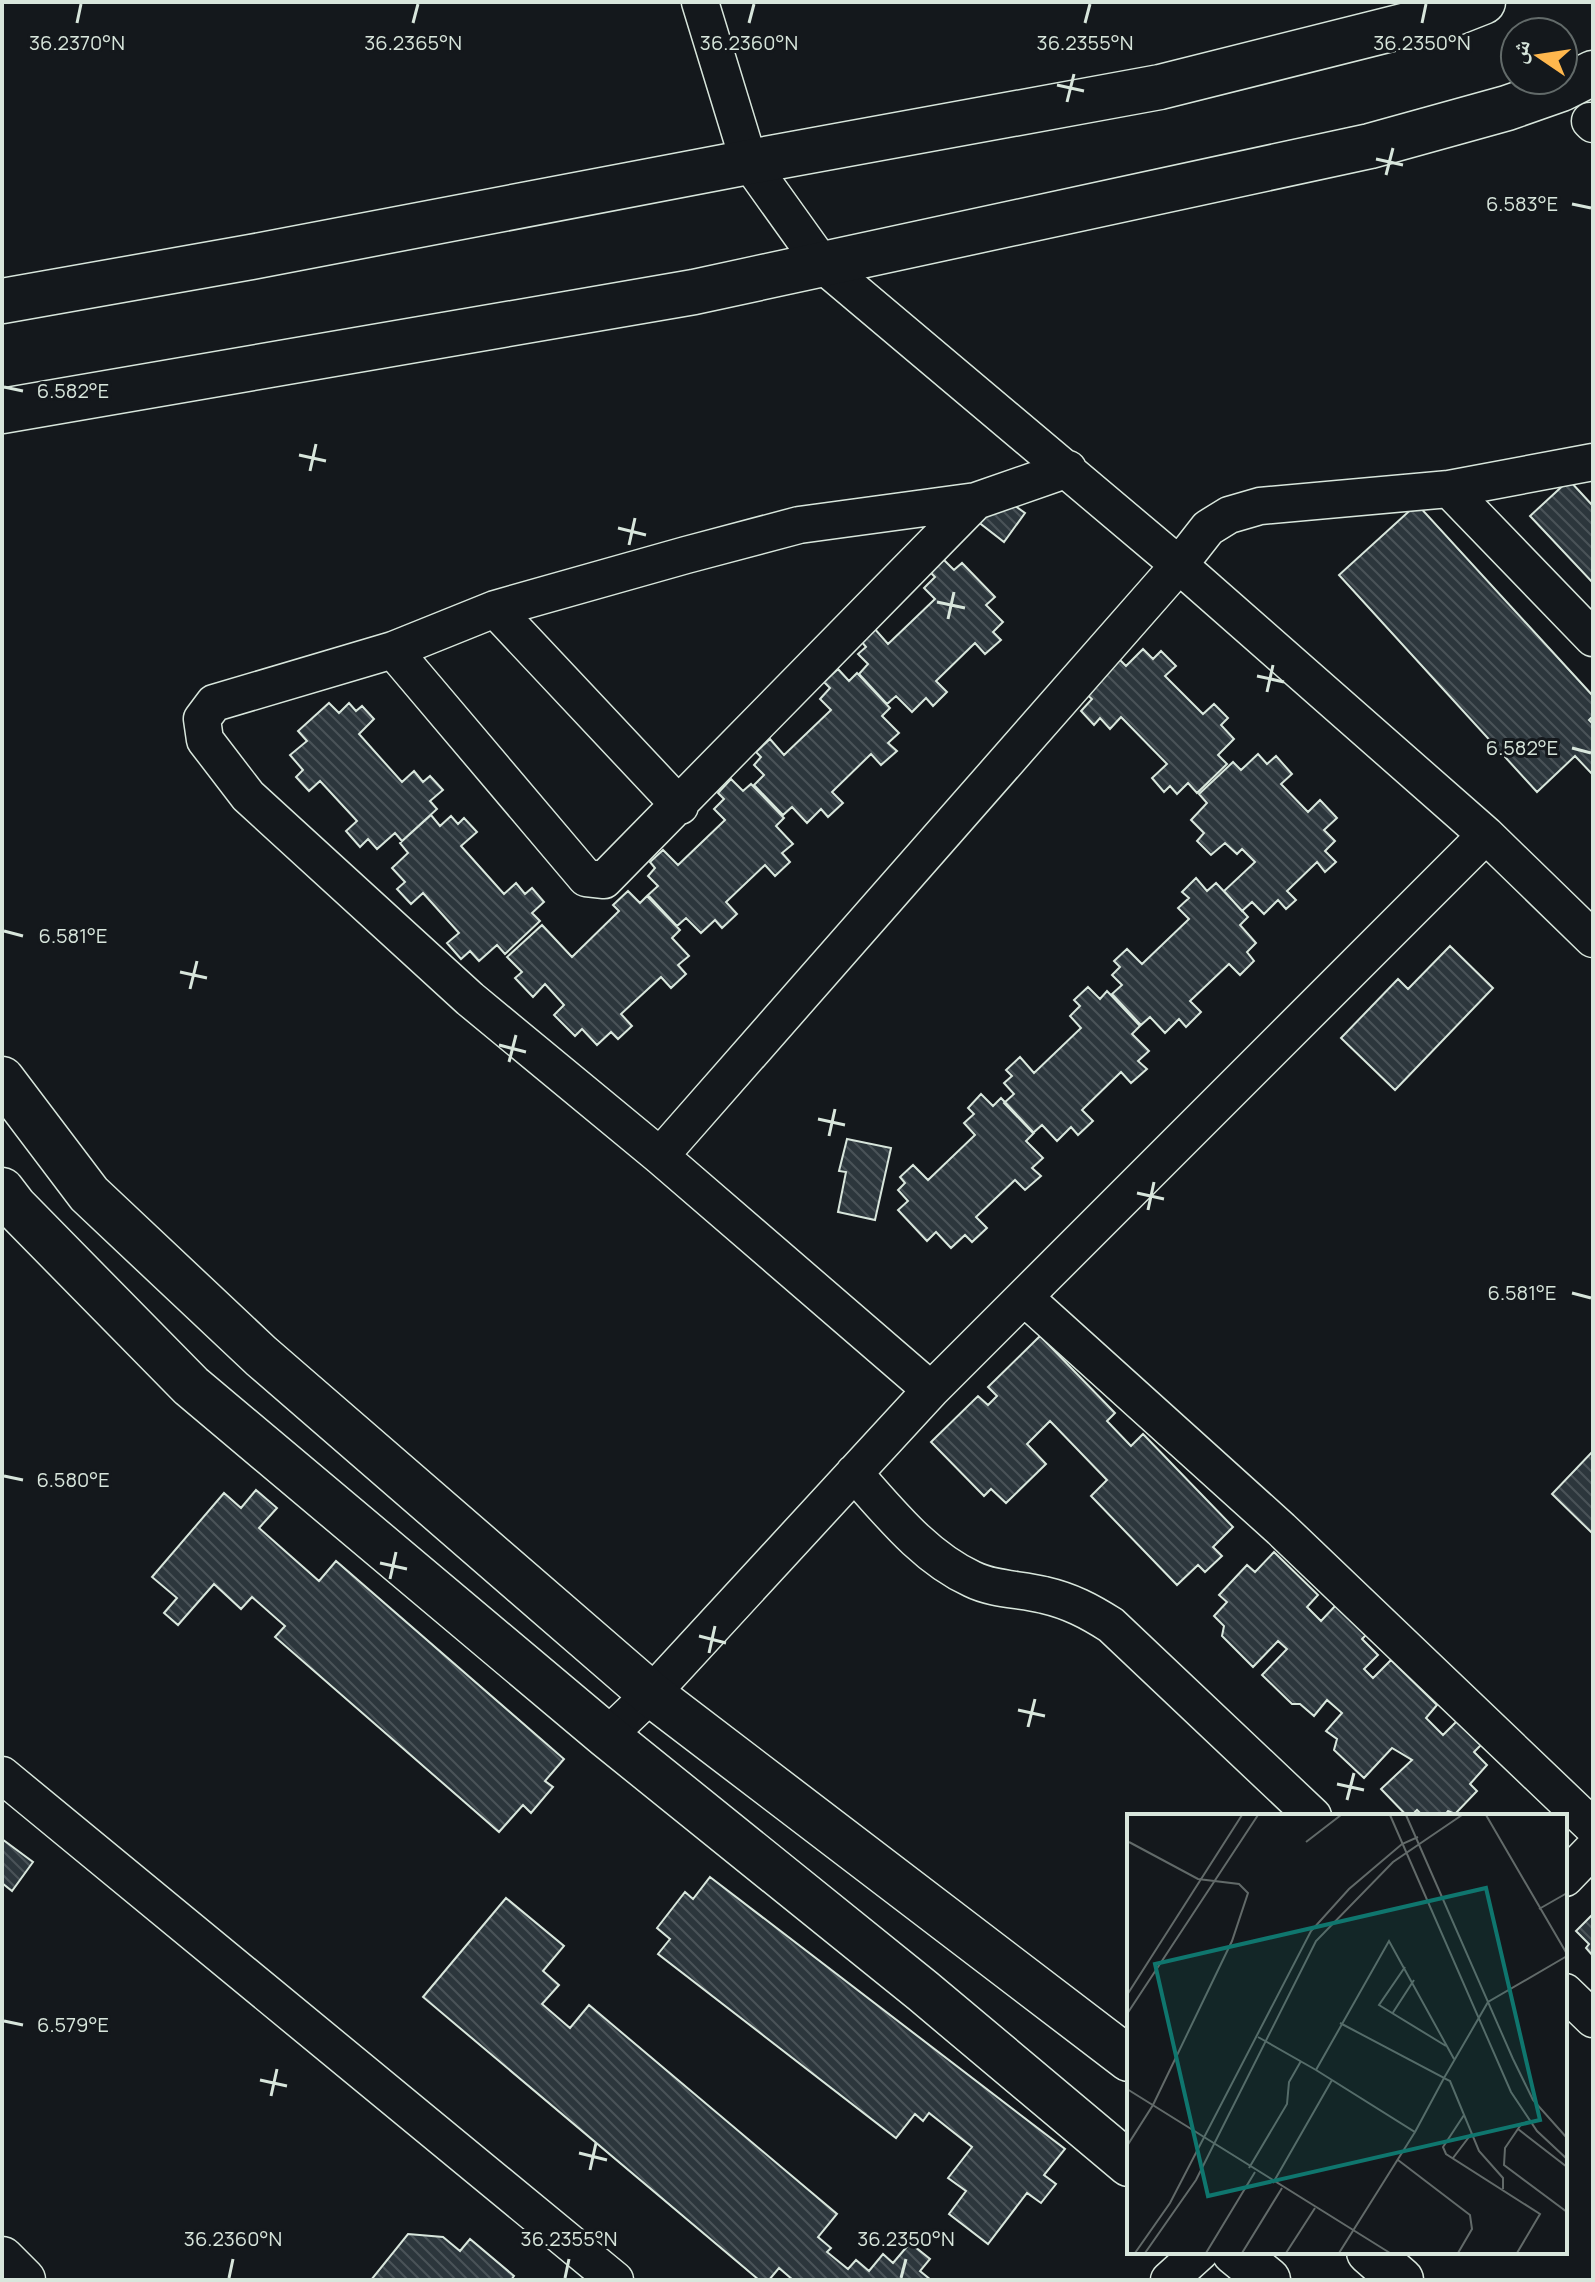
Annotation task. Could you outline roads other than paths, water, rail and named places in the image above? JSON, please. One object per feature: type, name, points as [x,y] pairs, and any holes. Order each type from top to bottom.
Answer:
[{"type":"main road","points":[[2,301],[1160,87],[1455,13],[1483,2]]},
{"type":"main road","points":[[2,411],[694,292],[1370,146],[1507,108],[1561,89],[1593,73]]},
{"type":"main road","points":[[2,1079],[89,1194],[261,1356],[651,1694],[1127,2057]]},
{"type":"main road","points":[[2,1190],[15,1207],[191,1386],[607,1736],[923,1991],[1127,2162]]},
{"type":"main road","points":[[1236,2254],[1268,2280]]},
{"type":"main road","points":[[1371,2254],[1401,2280]]},
{"type":"main road","points":[[2,2259],[23,2280]]},
{"type":"street","points":[[700,2],[749,162],[822,264],[1179,565],[1486,835],[1593,939]]},
{"type":"street","points":[[931,1390],[660,1156],[458,988],[248,796],[205,740],[202,719],[214,703],[393,650],[495,609],[799,525],[976,501],[1068,469]]},
{"type":"street","points":[[660,1156],[1179,565],[1208,528],[1229,515],[1260,506],[1449,489],[1588,470]]},
{"type":"street","points":[[1449,489],[1593,638]]},
{"type":"street","points":[[393,650],[586,878],[604,880],[680,806],[976,501]]},
{"type":"street","points":[[495,609],[680,806]]},
{"type":"street","points":[[607,1736],[651,1694],[931,1390],[1486,835]]},
{"type":"street","points":[[1024,1297],[1281,1529],[1593,1827]]},
{"type":"street","points":[[854,1473],[916,1539],[940,1560],[974,1581],[1081,1605],[1111,1625],[1311,1814]]},
{"type":"street","points":[[2,1775],[615,2280]]},
{"type":"street","points":[[1567,1876],[1593,1849]]},
{"type":"street","points":[[1567,1994],[1593,2019]]},
{"type":"street","points":[[1169,2280],[1198,2254]]}]
